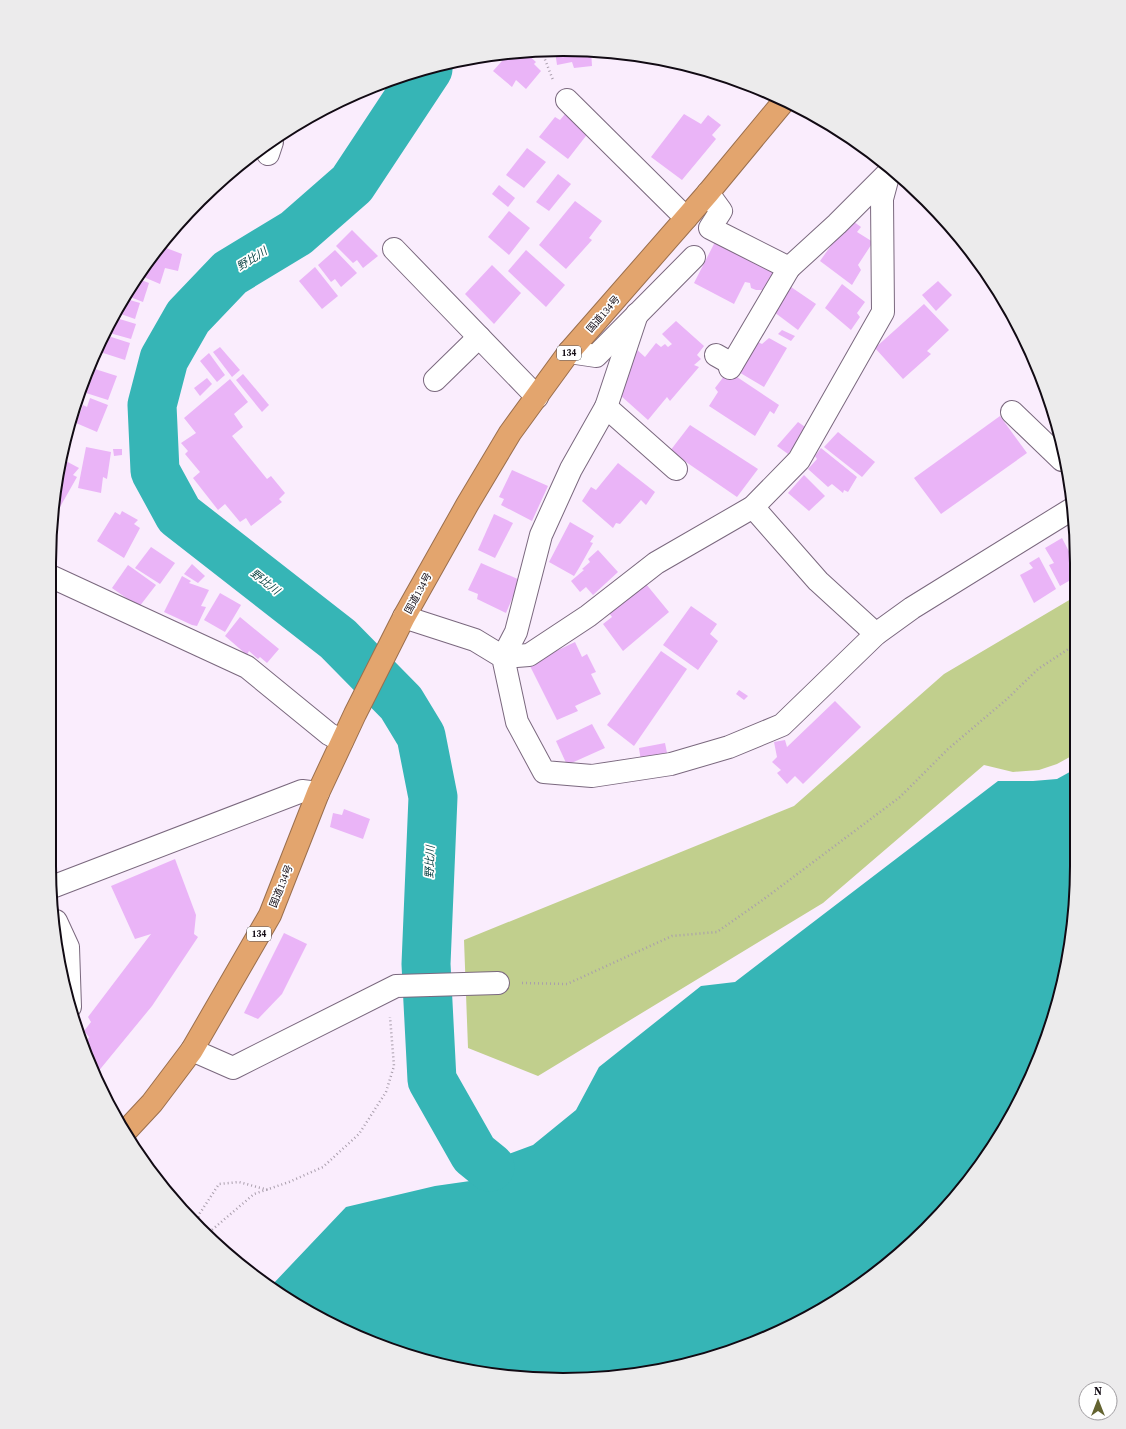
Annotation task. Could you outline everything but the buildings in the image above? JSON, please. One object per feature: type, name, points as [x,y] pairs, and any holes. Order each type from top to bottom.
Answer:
[{"type":"highway","name":"国道134号","points":[[129,1128],[152,1103],[192,1050],[270,915],[318,793],[355,714],[399,626],[467,505],[510,433],[569,352],[708,194],[781,105]]},
{"type":"street","points":[[567,100],[686,218]]},
{"type":"street","points":[[726,362],[789,268],[837,224],[887,174]]},
{"type":"street","points":[[399,626],[476,640],[503,657],[529,655],[588,616],[656,563],[753,507],[799,460],[883,312],[882,199],[889,176]]},
{"type":"street","points":[[708,194],[721,211],[710,228],[789,268]]},
{"type":"street","points":[[394,249],[537,397]]},
{"type":"street","points":[[569,352],[596,356],[694,257]]},
{"type":"street","points":[[637,314],[606,407],[571,469],[541,535],[516,632],[503,657],[517,722],[544,772],[592,776],[671,764],[729,747],[782,725],[876,634],[912,608],[1067,512]]},
{"type":"street","points":[[435,380],[479,337]]},
{"type":"street","points":[[606,407],[676,469]]},
{"type":"street","points":[[1012,412],[1058,457]]},
{"type":"street","points":[[753,507],[818,580],[876,634]]},
{"type":"street","points":[[56,579],[247,667],[329,734],[342,741]]},
{"type":"street","points":[[57,885],[302,791],[318,793]]},
{"type":"street","points":[[60,929],[68,947],[69,979]]},
{"type":"street","points":[[192,1050],[233,1068],[393,988],[498,983]]},
{"type":"path","points":[[544,57],[556,88],[567,100]]},
{"type":"path","points":[[498,983],[567,984],[672,936],[717,932],[764,899],[900,796],[948,749],[1007,699],[1038,670],[1070,648]]},
{"type":"path","points":[[211,1231],[254,1194],[268,1190],[323,1167],[359,1134],[386,1092],[394,1066],[393,988]]},
{"type":"path","points":[[198,1218],[200,1213],[219,1184],[239,1182],[268,1190]]},
{"type":"green space","points":[[1070,600],[1070,757],[1057,764],[1039,770],[1013,772],[984,765],[823,903],[538,1076],[468,1048],[464,940],[794,806],[944,674]]},
{"type":"water","points":[[1070,772],[1070,866],[1066,932],[1053,997],[1031,1060],[1018,1090],[1002,1120],[985,1148],[965,1175],[922,1225],[872,1268],[845,1288],[787,1321],[726,1346],[694,1356],[629,1369],[563,1373],[497,1369],[432,1356],[400,1346],[339,1321],[309,1305],[274,1283],[346,1207],[435,1186],[470,1181],[506,1155],[533,1145],[576,1110],[599,1067],[701,986],[735,982],[998,781],[1057,779]]},
{"type":"waterway","name":"野比川","points":[[424,76],[352,184],[296,233],[230,273],[188,317],[164,359],[152,405],[155,471],[179,515],[338,639],[401,703],[421,736],[433,797],[426,964],[432,1080],[474,1154],[490,1167]]}]
